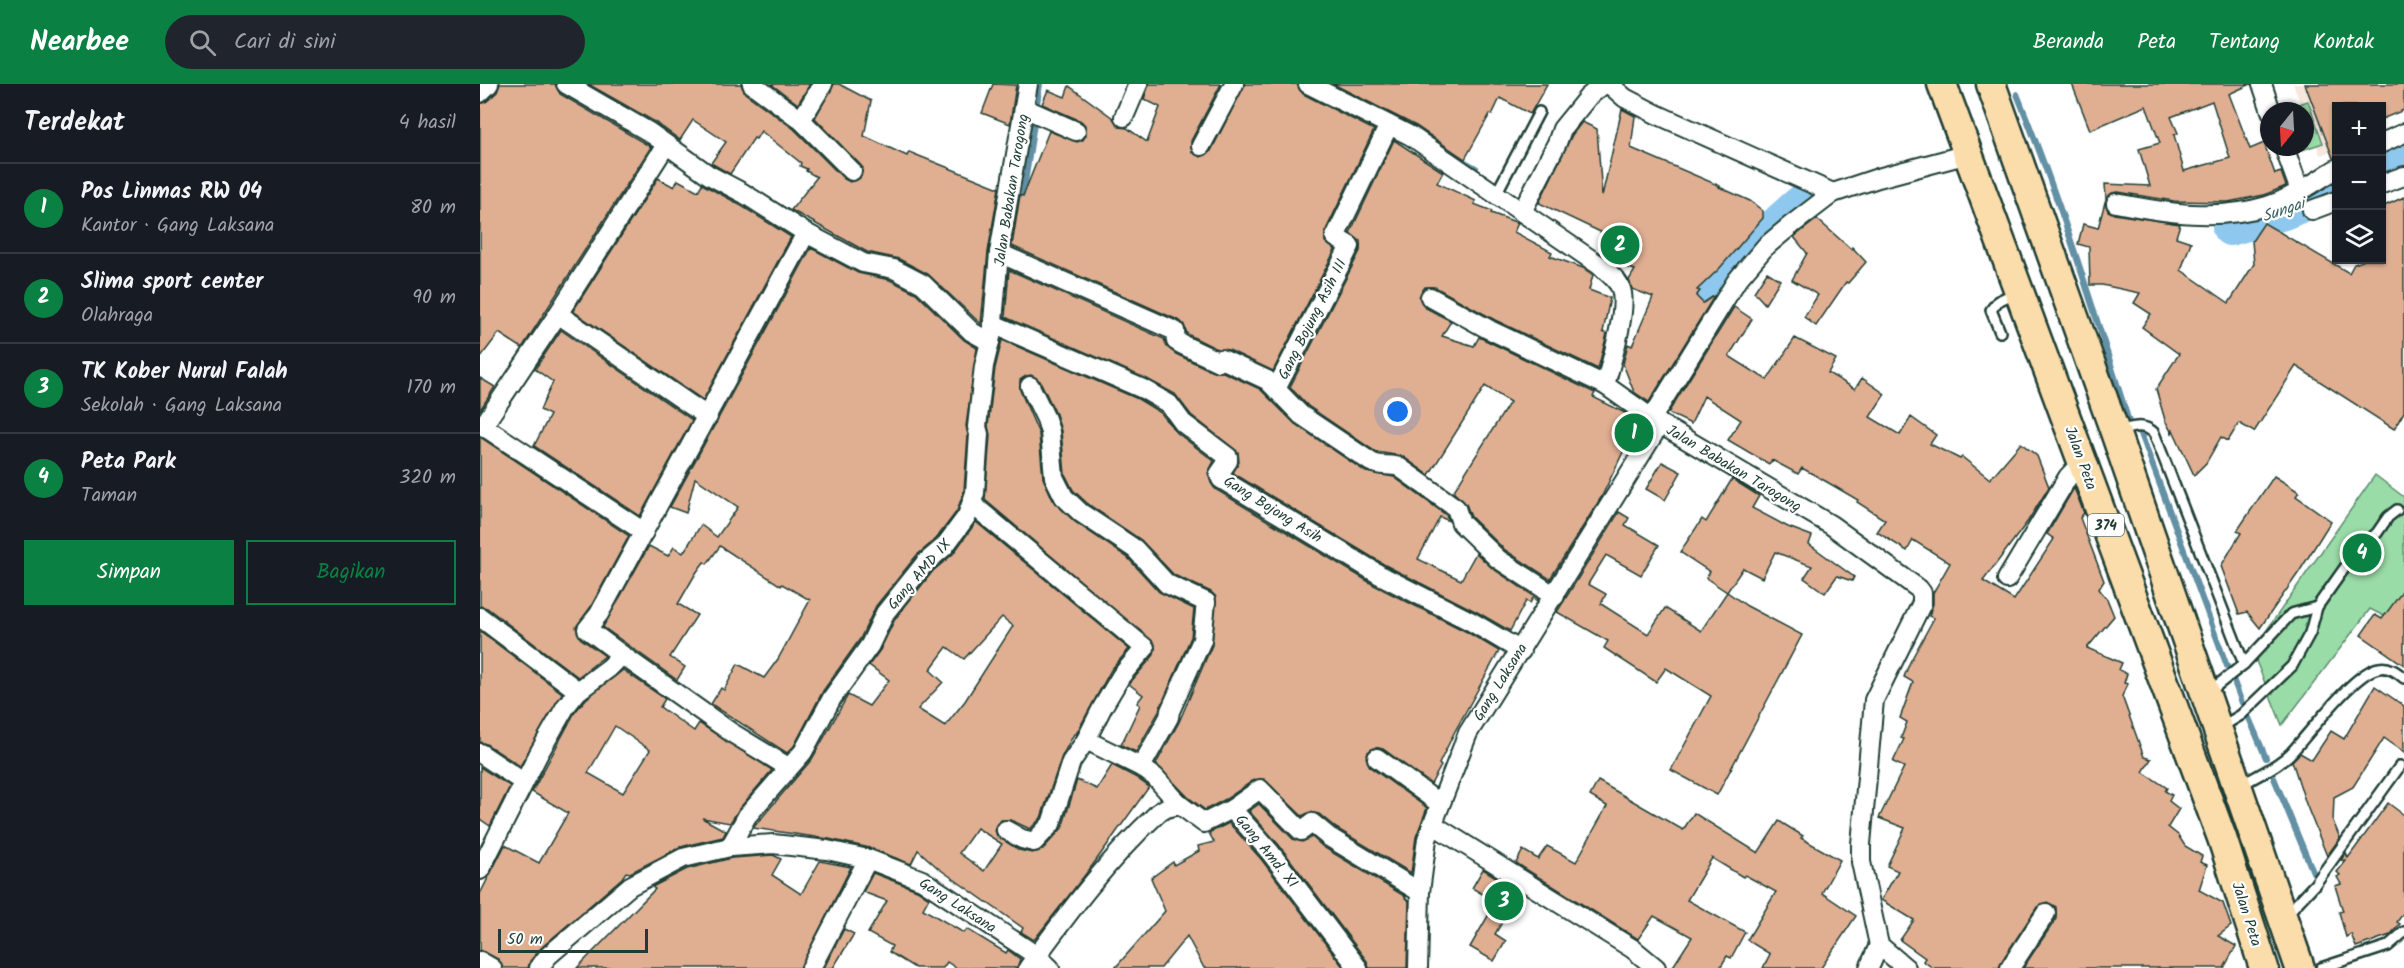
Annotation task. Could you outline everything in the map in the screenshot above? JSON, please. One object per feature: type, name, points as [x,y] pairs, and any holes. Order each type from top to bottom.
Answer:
[{"type":"main road","name":"Jalan Peta","points":[[1942,84],[2222,838],[2264,968]]},
{"type":"main road","name":"Jalan Peta","points":[[1991,84],[2115,432],[2300,968]]},
{"type":"main road","points":[[2222,838],[2252,829]]},
{"type":"street","points":[[480,93],[489,84]]},
{"type":"street","points":[[566,84],[649,132],[709,175],[806,232],[863,263],[894,269],[923,284],[972,332],[997,331]]},
{"type":"street","points":[[752,84],[801,120],[852,171]]},
{"type":"street","points":[[801,120],[824,84]]},
{"type":"street","name":"Jalan Babakan Tarogong","points":[[997,331],[999,253],[1028,84]]},
{"type":"street","points":[[1124,117],[1138,84]]},
{"type":"street","points":[[1201,146],[1234,84]]},
{"type":"street","points":[[1308,84],[1412,136],[1599,265],[1614,278],[1620,287],[1622,302],[1605,385]]},
{"type":"street","points":[[1522,212],[1562,129],[1588,97],[1604,84]]},
{"type":"street","points":[[1609,84],[1625,98],[1656,114],[1833,193],[1878,178],[1968,154]]},
{"type":"street","points":[[2262,84],[2268,102]]},
{"type":"street","points":[[1024,108],[1076,131]]},
{"type":"street","name":"Gang Bojung Asih III","points":[[1275,389],[1350,246],[1335,237],[1389,125]]},
{"type":"street","points":[[2386,141],[2404,134]]},
{"type":"street","points":[[644,531],[482,425],[558,314],[666,145]]},
{"type":"street","points":[[2287,156],[2300,191]]},
{"type":"street","points":[[2116,203],[2161,212],[2205,215],[2234,213],[2269,206],[2332,172]]},
{"type":"street","points":[[2386,183],[2404,176]]},
{"type":"street","name":"Gang Laksana","points":[[1418,968],[1420,892],[1427,839],[1468,733],[1555,596],[1650,416],[1737,280],[1765,247],[1833,193]]},
{"type":"street","points":[[2312,210],[2332,203]]},
{"type":"street","points":[[788,767],[732,733],[587,629],[599,614],[708,417],[806,232]]},
{"type":"street","points":[[999,253],[1175,331],[1176,341],[1212,360],[1219,362],[1221,359],[1224,360],[1267,380],[1301,415],[1371,462],[1380,466],[1389,464],[1399,467],[1456,508],[1461,523],[1498,559],[1555,596]]},
{"type":"street","name":"Jalan Babakan Tarogong","points":[[1430,297],[1490,330],[1605,385],[1650,416],[1831,525],[1915,585],[1922,593],[1922,603],[1877,692],[1873,709],[1861,862],[1879,945]]},
{"type":"street","points":[[558,314],[708,417]]},
{"type":"street","name":"Gang AMD IX","points":[[730,847],[747,816],[802,752],[832,698],[870,645],[885,613],[925,563],[944,547],[958,529],[972,504],[976,483],[979,434],[977,427],[997,331]]},
{"type":"street","name":"Gang Bojong Asih","points":[[997,331],[1143,389],[1169,404],[1183,423],[1228,457],[1228,461],[1219,474],[1221,479],[1380,575],[1472,622],[1521,651]]},
{"type":"street","points":[[1030,386],[1048,426],[1054,477],[1064,497],[1081,513],[1135,549],[1167,584],[1206,602],[1202,640],[1169,717],[1141,767]]},
{"type":"street","points":[[2007,579],[2068,477],[2082,462]]},
{"type":"street","points":[[972,504],[1145,648],[1121,676],[1086,740],[1071,762],[1051,824],[1034,842],[1022,839],[1006,830]]},
{"type":"street","points":[[480,617],[578,691]]},
{"type":"street","points":[[480,870],[524,782],[566,706],[578,691],[609,668],[622,655]]},
{"type":"street","points":[[1038,964],[1090,884],[1148,823],[1166,808],[1180,805],[1155,777],[1141,767],[1086,740]]},
{"type":"street","points":[[480,753],[524,782]]},
{"type":"street","points":[[1377,758],[1440,804]]},
{"type":"street","points":[[1233,809],[1260,789],[1300,831],[1312,823],[1329,837],[1420,892]]},
{"type":"street","name":"Gang Amd. XI","points":[[1180,805],[1204,823],[1233,809],[1270,852],[1358,968]]},
{"type":"street","points":[[1432,824],[1633,949],[1656,968]]},
{"type":"street","name":"Gang Laksana","points":[[539,968],[548,956],[630,886],[683,858],[730,847],[773,844],[827,850],[868,859],[922,880],[1038,964]]},
{"type":"street","points":[[811,968],[868,859]]},
{"type":"street","points":[[2010,968],[2046,913]]},
{"type":"street","points":[[1869,968],[1879,945],[1906,968]]},
{"type":"street","points":[[480,961],[492,968]]},
{"type":"lane","points":[[1496,194],[1539,112]]},
{"type":"lane","points":[[2000,332],[1992,315],[1992,307],[1998,301],[2019,292]]},
{"type":"lane","points":[[2115,432],[2140,425],[2148,427],[2154,433],[2244,664]]},
{"type":"lane","points":[[2217,730],[2241,715],[2292,666],[2310,633],[2317,607],[2358,549],[2377,533],[2388,517],[2397,510]]},
{"type":"lane","points":[[2205,694],[2244,664],[2291,614],[2317,607]]},
{"type":"lane","points":[[2237,788],[2274,767],[2289,754],[2360,675],[2380,667],[2394,670],[2404,678]]},
{"type":"lane","points":[[2282,919],[2315,884],[2400,766]]},
{"type":"lane","points":[[2321,968],[2388,946],[2404,932]]},
{"type":"shaded area","points":[[2293,84],[2362,84],[2369,102],[2332,102],[2332,151],[2320,155],[2314,137],[2314,102],[2300,102]]},
{"type":"green space","points":[[2314,118],[2323,143],[2314,146]]},
{"type":"green space","points":[[2375,475],[2404,497],[2404,626],[2370,609],[2282,725],[2252,651]]},
{"type":"building","points":[[500,84],[555,84],[560,94],[651,147],[522,348],[499,333],[480,358],[480,104],[497,92]]},
{"type":"building","points":[[588,84],[741,84],[745,93],[794,129],[844,179],[850,182],[860,178],[863,168],[815,118],[834,84],[839,84],[871,101],[864,136],[907,156],[909,152],[999,188],[988,252],[981,324],[928,274],[899,259],[867,252],[791,210],[817,177],[806,171],[807,169],[800,166],[801,163],[761,131],[730,174],[711,163],[726,142],[693,120],[680,140],[655,122]]},
{"type":"building","points":[[771,84],[810,84],[798,104]]},
{"type":"building","points":[[993,84],[1016,85],[1010,124],[982,113]]},
{"type":"building","points":[[1149,84],[1221,84],[1191,141],[1192,152],[1201,157],[1211,151],[1245,84],[1297,84],[1303,94],[1374,130],[1325,232],[1325,242],[1335,250],[1273,371],[1229,350],[1217,349],[1187,334],[1180,321],[1012,246],[1020,195],[1023,196],[1049,131],[1077,142],[1083,140],[1086,135],[1085,125],[1081,121],[1042,104],[1048,90],[1065,97],[1069,86],[1113,118],[1119,127],[1127,128],[1147,142],[1160,107],[1144,99]]},
{"type":"building","points":[[1333,84],[1547,84],[1530,114],[1500,98],[1465,159],[1416,126]]},
{"type":"building","points":[[2072,84],[2251,84],[2229,94],[2250,149],[2260,145],[2260,156],[2269,156],[2275,174],[2281,172],[2286,186],[2264,195],[2228,202],[2174,201],[2118,192],[2112,193],[2106,199],[2105,184],[2150,186],[2139,149],[2160,143],[2146,106],[2090,130]],"holes":[[[2212,101],[2230,158],[2184,171],[2174,135],[2178,133],[2171,117]]]},
{"type":"building","points":[[2305,84],[2404,84],[2404,110],[2386,117],[2386,102],[2332,102],[2332,155],[2314,108],[2314,102],[2312,102]]},
{"type":"building","points":[[1622,109],[1635,116],[1631,148],[1720,186],[1750,201],[1763,211],[1763,218],[1719,269],[1697,290],[1700,291],[1696,296],[1703,303],[1715,295],[1649,402],[1634,392],[1623,364],[1628,344],[1632,346],[1653,297],[1632,289],[1629,280],[1635,270],[1614,263],[1606,257],[1613,244],[1609,242],[1611,237],[1539,203],[1572,135],[1582,122],[1597,129],[1602,196]]},
{"type":"building","points":[[1394,140],[1443,172],[1437,183],[1476,201],[1474,204],[1492,211],[1491,213],[1518,223],[1514,232],[1552,252],[1550,256],[1583,268],[1593,275],[1589,290],[1610,298],[1603,332],[1607,334],[1598,369],[1495,320],[1435,287],[1425,287],[1419,297],[1424,307],[1451,321],[1442,336],[1474,346],[1479,337],[1595,393],[1593,397],[1627,414],[1644,427],[1632,449],[1626,446],[1602,496],[1550,579],[1505,550],[1471,517],[1466,504],[1453,492],[1510,402],[1485,386],[1429,475],[1402,456],[1376,452],[1308,406],[1290,387],[1360,251],[1360,241],[1350,233]]},
{"type":"building","points":[[658,178],[674,187],[678,180],[698,191],[702,184],[791,237],[703,400],[573,311]]},
{"type":"building","points":[[2404,197],[2404,412],[2394,429],[2296,366],[2254,432],[2239,423],[2228,441],[2221,437],[2206,463],[2194,475],[2173,430],[2172,433],[2165,420],[2156,389],[2179,354],[2142,327],[2151,314],[2134,303],[2140,293],[2102,285],[2090,285],[2089,247],[2078,244],[2083,224],[2098,228],[2105,202],[2108,211],[2114,214],[2180,224],[2176,237],[2191,242],[2181,270],[2229,303],[2254,264],[2252,241],[2264,223],[2349,273],[2354,264],[2386,264],[2386,205]]},
{"type":"building","points":[[1817,219],[1851,249],[1852,247],[1866,262],[1848,283],[1846,282],[1816,326],[1804,317],[1818,295],[1792,280],[1807,253],[1794,237]]},
{"type":"building","points":[[811,248],[858,273],[890,280],[916,293],[964,340],[977,348],[966,426],[968,435],[964,491],[957,511],[936,539],[916,556],[876,606],[860,639],[823,691],[794,746],[787,753],[711,704],[721,688],[724,690],[738,664],[764,678],[778,659],[810,600],[782,584],[781,586],[720,546],[707,564],[704,562],[696,573],[678,604],[697,615],[670,657],[685,667],[677,680],[603,627],[649,546],[668,556],[674,547],[683,553],[701,525],[717,537],[738,507],[695,478],[686,513],[670,507]]},
{"type":"building","points":[[1009,270],[1164,339],[1167,347],[1176,354],[1214,372],[1223,372],[1260,389],[1295,424],[1366,472],[1394,477],[1446,515],[1449,521],[1440,517],[1418,559],[1461,580],[1476,553],[1492,568],[1538,599],[1537,601],[1533,598],[1530,603],[1526,601],[1510,631],[1385,565],[1233,473],[1239,462],[1238,452],[1191,415],[1175,394],[1147,379],[1005,317]]},
{"type":"building","points":[[1767,272],[1780,280],[1765,304],[1754,292]]},
{"type":"building","points":[[1734,307],[1752,319],[1729,356],[1767,380],[1795,338],[1836,359],[1828,373],[1855,389],[1862,378],[1885,394],[1870,417],[1900,435],[1911,417],[1936,435],[1930,444],[1960,459],[1962,457],[1990,479],[2021,443],[2037,456],[2049,487],[2028,521],[1983,581],[2014,600],[2054,539],[2047,534],[2074,488],[2084,513],[2080,518],[2104,581],[2099,589],[2107,599],[2114,616],[2087,648],[2122,663],[2119,670],[2127,674],[2124,683],[2128,684],[2122,696],[2144,757],[2151,759],[2143,772],[2167,788],[2165,791],[2172,795],[2169,801],[2179,809],[2168,827],[2178,835],[2185,846],[2202,856],[2200,862],[2207,865],[2199,890],[2223,903],[2231,926],[2218,936],[2236,946],[2224,968],[2023,968],[2056,919],[2056,907],[2047,902],[2037,907],[1999,968],[1933,968],[1923,961],[1925,958],[1900,940],[1914,920],[1881,900],[1898,871],[1887,866],[1905,828],[1879,818],[1904,767],[1893,762],[1904,739],[1901,738],[1907,722],[1900,718],[1913,682],[1904,677],[1934,618],[1929,616],[1933,604],[1933,593],[1950,563],[1913,540],[1907,551],[1877,532],[1885,520],[1857,502],[1858,500],[1802,468],[1798,474],[1772,460],[1769,464],[1728,440],[1741,420],[1704,396],[1691,424],[1668,413]]},
{"type":"building","points":[[561,330],[692,420],[640,516],[534,446],[550,415],[540,410],[553,382],[535,369]]},
{"type":"building","points":[[1002,340],[1138,399],[1161,413],[1176,432],[1214,461],[1208,473],[1215,489],[1374,585],[1467,632],[1499,651],[1454,733],[1431,784],[1383,749],[1373,748],[1366,757],[1370,767],[1427,808],[1416,837],[1411,873],[1336,828],[1319,814],[1310,812],[1302,816],[1264,779],[1254,780],[1205,810],[1188,797],[1156,764],[1179,722],[1212,645],[1216,597],[1211,592],[1174,575],[1141,540],[1088,504],[1073,490],[1065,474],[1061,431],[1056,414],[1040,381],[1031,375],[1026,376],[1020,380],[1020,390],[1039,434],[1043,478],[1054,502],[1075,522],[1128,558],[1159,592],[1194,609],[1191,637],[1158,713],[1136,752],[1121,745],[1140,705],[1137,703],[1143,695],[1129,684],[1154,655],[1155,644],[985,500],[990,435],[988,426],[995,368]]},
{"type":"building","points":[[480,378],[495,387],[480,410]]},
{"type":"building","points":[[480,437],[629,536],[590,608],[576,627],[580,638],[605,656],[578,677],[487,608],[480,606]]},
{"type":"building","points":[[1662,462],[1681,472],[1665,500],[1646,489]]},
{"type":"building","points":[[2274,476],[2299,492],[2296,496],[2331,521],[2260,628],[2247,612],[2239,614],[2221,566],[2241,533],[2237,531]]},
{"type":"building","points":[[1732,479],[1759,496],[1752,508],[1788,527],[1812,536],[1809,544],[1854,577],[1852,581],[1837,576],[1825,593],[1804,578],[1812,566],[1775,552],[1762,578],[1743,568],[1727,592],[1706,578],[1710,572],[1680,552],[1702,519],[1706,522]]},
{"type":"building","points":[[1619,512],[1629,518],[1625,525],[1659,545],[1641,575],[1606,555],[1588,584],[1606,594],[1601,604],[1648,634],[1665,608],[1701,631],[1727,592],[1747,606],[1802,635],[1717,795],[1671,770],[1711,696],[1666,668],[1656,682],[1604,648],[1608,641],[1557,612]]},
{"type":"building","points":[[976,522],[1129,649],[1111,670],[1062,756],[1041,818],[1030,829],[1011,820],[1001,820],[995,830],[997,836],[1019,850],[1032,853],[1042,850],[1062,828],[1077,780],[1097,789],[1112,765],[1149,787],[1092,866],[1034,940],[1021,932],[1023,928],[938,868],[918,850],[911,864],[870,848],[829,839],[753,828],[812,759],[848,695],[869,706],[889,680],[869,665],[880,650],[895,619],[933,571],[953,554]],"holes":[[[1002,617],[1013,626],[965,701],[945,726],[918,709],[943,682],[930,670],[947,647],[964,659]],[[977,828],[1002,844],[984,871],[959,853]]]},
{"type":"building","points":[[2404,589],[2404,665],[2361,635],[2375,615],[2382,619]]},
{"type":"building","points":[[480,631],[562,693],[520,766],[480,742]]},
{"type":"building","points":[[623,670],[665,699],[660,707],[694,731],[699,723],[772,770],[730,823],[702,818],[726,831],[723,837],[680,847],[630,873],[626,872],[622,878],[541,948],[530,961],[528,968],[503,968],[498,959],[480,950],[480,894],[505,845],[539,863],[568,813],[532,792],[575,712],[586,699]],"holes":[[[615,726],[650,750],[623,793],[588,773]]]},
{"type":"building","points":[[2375,686],[2404,706],[2404,752],[2384,738],[2353,787],[2334,797],[2333,821],[2340,838],[2327,856],[2292,761],[2300,753],[2312,760],[2331,731],[2344,739]]},
{"type":"building","points":[[480,767],[510,786],[490,826],[480,819]]},
{"type":"building","points":[[1598,781],[1683,830],[1694,813],[1758,853],[1779,821],[1803,836],[1801,838],[1840,860],[1822,893],[1856,916],[1821,968],[1763,968],[1770,954],[1747,940],[1776,892],[1745,875],[1743,877],[1712,858],[1687,900],[1745,932],[1731,958],[1727,956],[1720,968],[1672,968],[1692,937],[1654,916],[1638,939],[1516,863],[1523,850],[1538,859],[1547,846],[1576,862],[1607,806],[1590,796]]},
{"type":"building","points":[[2388,803],[2404,815],[2404,912],[2397,922],[2400,924],[2390,935],[2356,947],[2351,934],[2346,937],[2339,912],[2343,911],[2335,886],[2341,884],[2337,877],[2340,875],[2337,872],[2346,861],[2341,860],[2346,853],[2348,858]]},
{"type":"building","points":[[1259,804],[1293,839],[1302,842],[1312,837],[1323,847],[1406,897],[1409,901],[1407,968],[1369,968],[1367,961],[1279,845],[1249,811]]},
{"type":"building","points":[[1229,823],[1261,859],[1344,968],[1204,968],[1187,936],[1161,968],[1115,968],[1165,911],[1151,878],[1173,862],[1174,865],[1199,851],[1198,846],[1214,842],[1209,833]]},
{"type":"building","points":[[773,855],[781,859],[772,875],[801,894],[820,861],[851,867],[800,968],[577,968],[655,889],[652,887],[687,869],[732,858]]},
{"type":"building","points":[[1483,869],[1520,892],[1495,934],[1506,941],[1494,961],[1470,947],[1492,909],[1489,907],[1493,900],[1472,888]]},
{"type":"building","points":[[873,873],[917,890],[929,898],[923,909],[964,933],[967,929],[1006,953],[1008,950],[1020,959],[1017,968],[956,968],[947,962],[943,968],[915,968],[889,952],[892,946],[868,933],[887,901],[863,892]]},
{"type":"building","points":[[844,929],[854,934],[833,968],[824,968]]},
{"type":"waterway","points":[[1022,202],[1040,84]]},
{"type":"waterway","points":[[1334,84],[1394,118]]},
{"type":"waterway","points":[[2017,94],[2063,217],[2130,425]]},
{"type":"waterway","points":[[1453,155],[1476,168]]},
{"type":"waterway","name":"Sungai","points":[[2386,167],[2404,159]]},
{"type":"waterway","name":"Sungai","points":[[2230,228],[2284,212],[2332,192]]},
{"type":"waterway","points":[[1652,426],[1646,416],[1654,397],[1673,361],[1711,301],[1757,244],[1812,194]]},
{"type":"waterway","points":[[2141,434],[2227,666]]},
{"type":"waterway","points":[[2233,679],[2242,703]]},
{"type":"waterway","points":[[2249,718],[2266,758]]},
{"type":"waterway","points":[[2274,778],[2313,872]]},
{"type":"place","name":"Slima sport center","points":[[1620,245]]},
{"type":"place","name":"Pos Linmas RW 04","points":[[1634,433]]},
{"type":"place","name":"Peta Park","points":[[2362,553]]},
{"type":"place","name":"TK Kober Nurul Falah","points":[[1504,901]]}]
